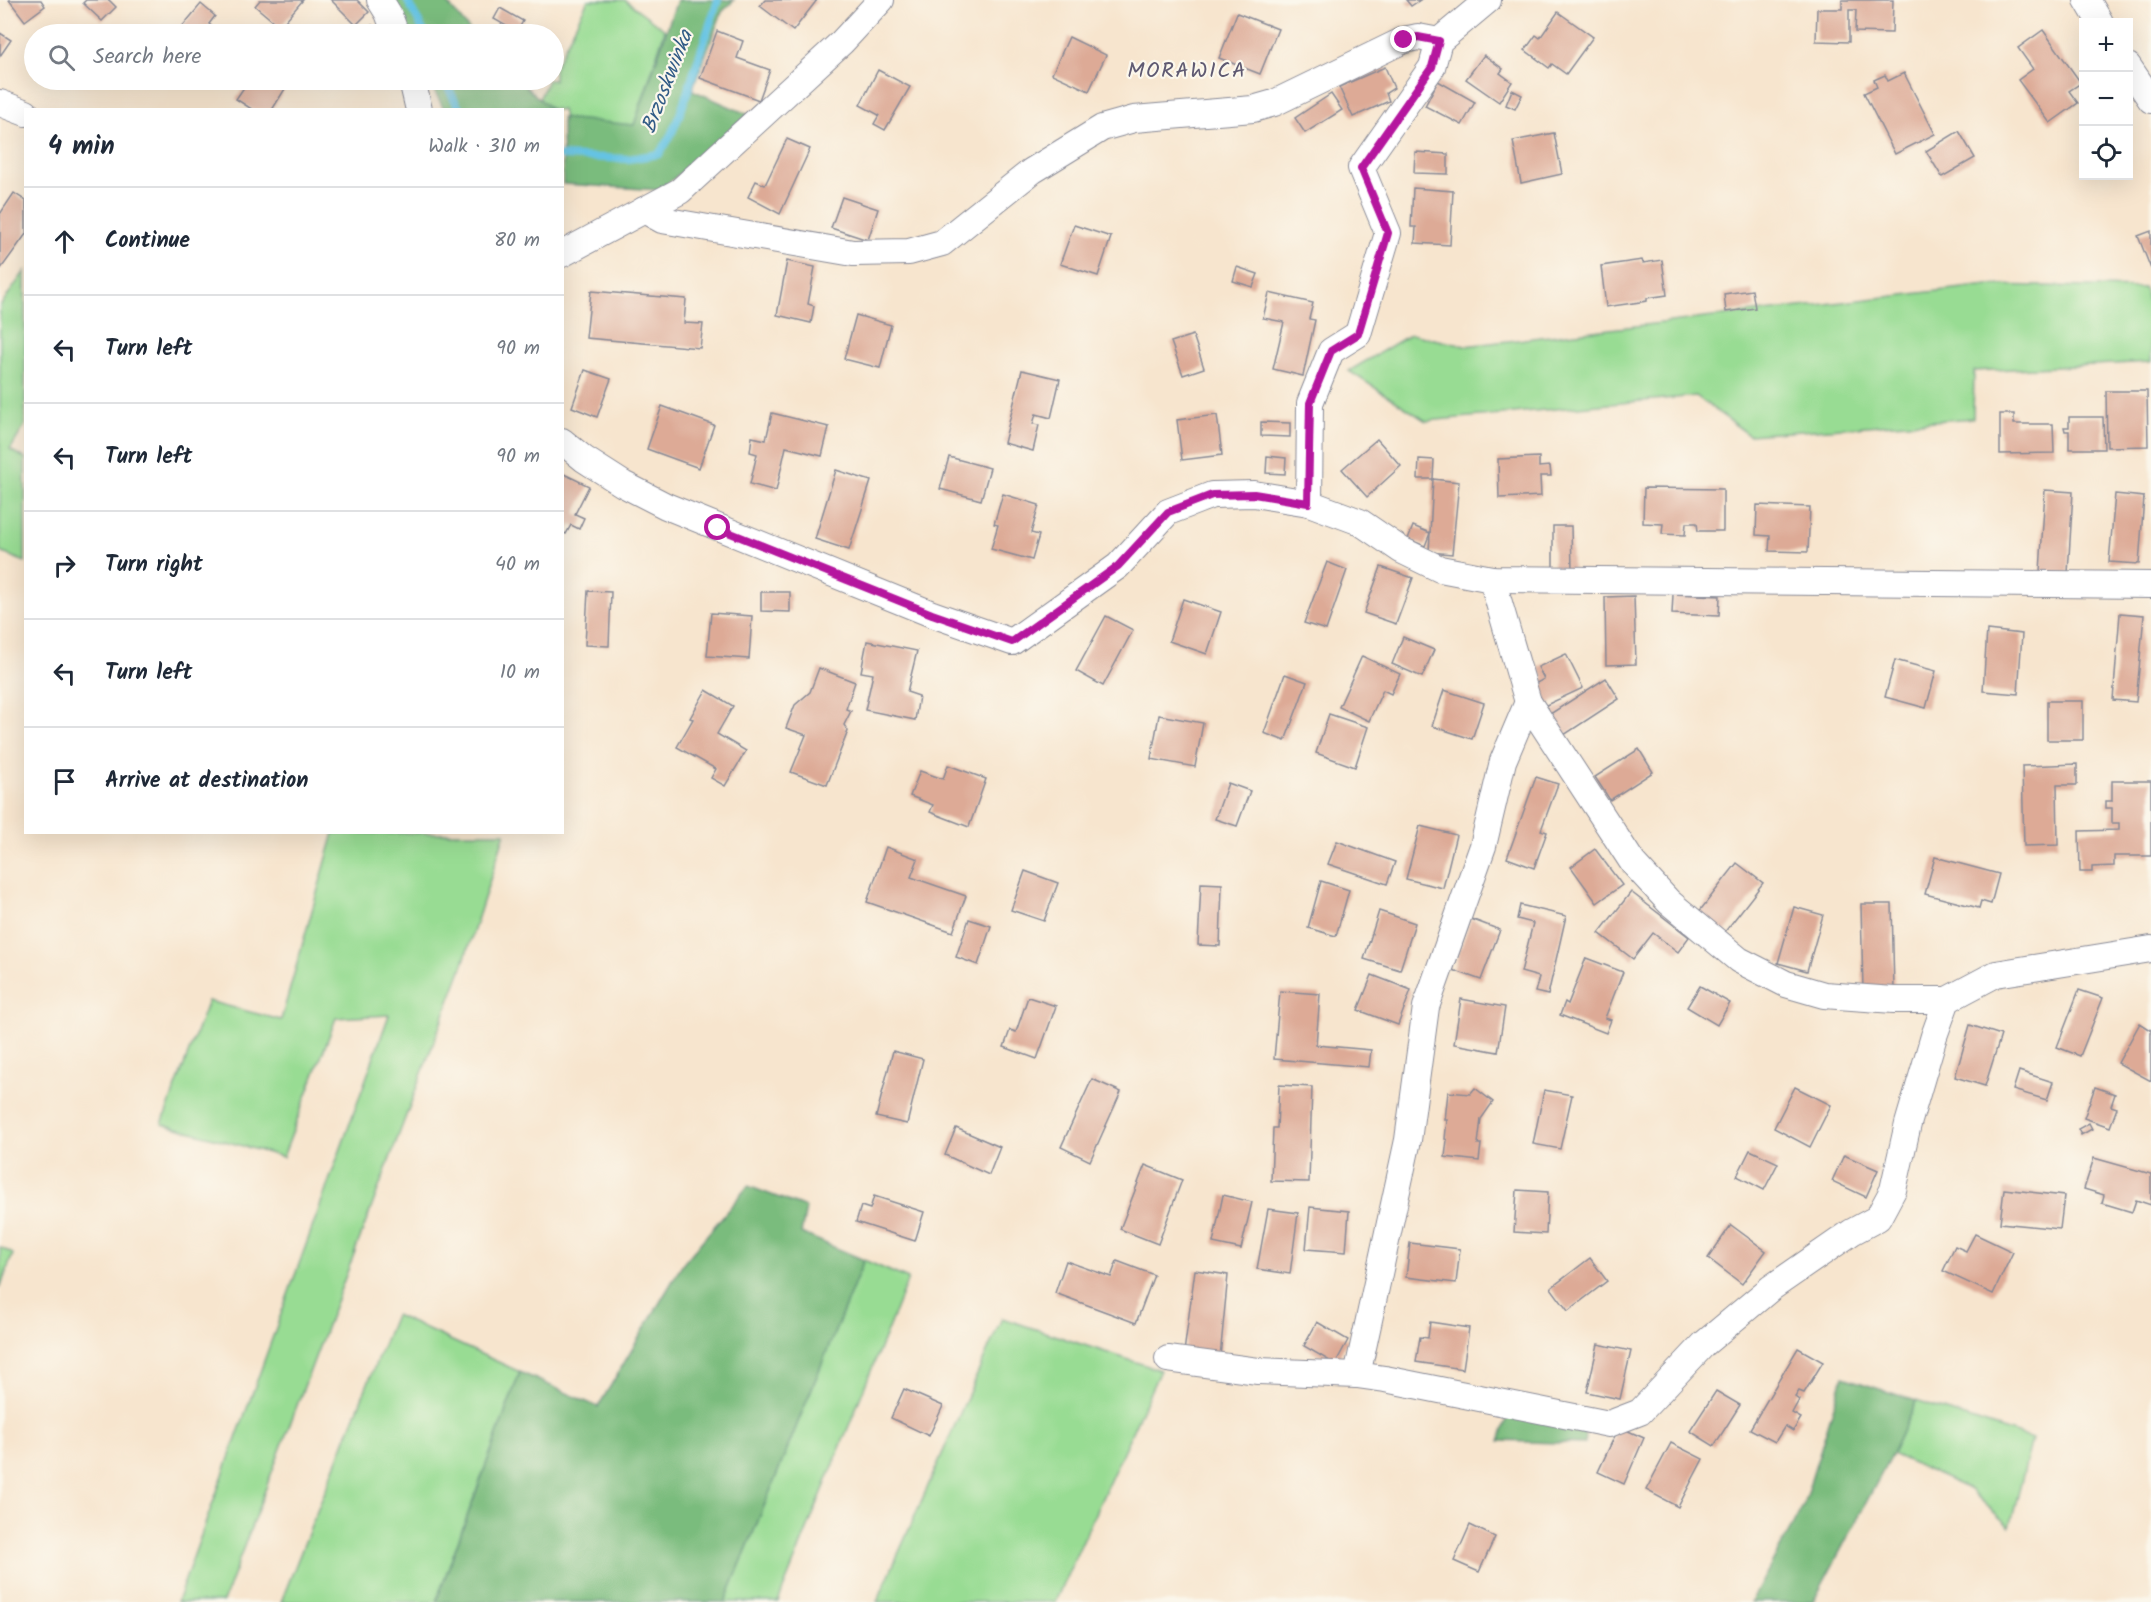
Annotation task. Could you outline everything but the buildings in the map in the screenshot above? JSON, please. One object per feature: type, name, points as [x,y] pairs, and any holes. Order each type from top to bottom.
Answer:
[{"type":"street","points":[[380,0],[392,24]]},
{"type":"street","points":[[564,253],[680,191],[842,42],[881,0]]},
{"type":"street","points":[[1308,503],[1310,403],[1331,351],[1358,334],[1388,233],[1361,168],[1432,67],[1439,41],[1488,0]]},
{"type":"street","points":[[2087,0],[2098,18]]},
{"type":"street","points":[[644,210],[662,220],[853,253],[909,252],[942,243],[1032,171],[1102,128],[1134,119],[1253,109],[1274,103],[1404,40],[1418,37],[1439,41]]},
{"type":"street","points":[[2132,72],[2151,100]]},
{"type":"street","points":[[414,90],[419,108]]},
{"type":"street","points":[[0,103],[24,112]]},
{"type":"street","points":[[564,443],[622,484],[666,506],[932,614],[1012,642],[1118,566],[1168,512],[1212,495],[1254,494],[1308,503],[1360,522],[1401,550],[1440,569],[1492,579],[2151,585]]},
{"type":"street","points":[[1492,579],[1528,702],[1633,862],[1670,902],[1739,960],[1786,984],[1824,995],[1894,1000],[1947,1000],[1996,974],[2151,949]]},
{"type":"street","points":[[1357,1375],[1408,1140],[1426,1007],[1483,846],[1503,761],[1528,702]]},
{"type":"street","points":[[1168,1359],[1258,1371],[1357,1375],[1385,1379],[1609,1424],[1640,1412],[1704,1344],[1771,1288],[1852,1232],[1878,1218],[1893,1190],[1908,1124],[1947,1000]]},
{"type":"green space","points":[[388,0],[445,0],[465,24],[401,24]]},
{"type":"green space","points":[[588,0],[625,0],[665,30],[634,126],[564,119],[564,108],[550,108],[539,99],[543,90],[564,90],[564,49]]},
{"type":"green space","points":[[677,0],[734,0],[722,12],[692,90],[749,115],[660,190],[564,184],[564,118],[634,125]]},
{"type":"green space","points":[[434,90],[529,90],[550,108],[443,108]]},
{"type":"green space","points":[[24,272],[24,427],[10,450],[24,457],[24,562],[0,552],[0,306]]},
{"type":"green space","points":[[1989,285],[2144,288],[2151,313],[2151,362],[1974,371],[1973,418],[1749,435],[1696,396],[1426,421],[1349,371],[1411,334],[1465,346]]},
{"type":"green space","points":[[334,834],[505,834],[462,967],[223,1602],[177,1602],[389,1015],[336,1018],[283,1157],[162,1124],[208,1001],[281,1020]]},
{"type":"green space","points":[[748,1186],[806,1208],[801,1233],[864,1260],[725,1602],[436,1602],[520,1372],[598,1407],[682,1265]]},
{"type":"green space","points":[[0,1247],[13,1254],[0,1288]]},
{"type":"green space","points":[[864,1260],[908,1279],[778,1602],[725,1602]]},
{"type":"green space","points":[[395,1315],[520,1372],[436,1602],[281,1602]]},
{"type":"green space","points":[[1002,1318],[1160,1370],[1055,1602],[877,1602]]},
{"type":"green space","points":[[1843,1377],[1916,1401],[1892,1454],[1813,1602],[1751,1602],[1803,1506]]},
{"type":"green space","points":[[1916,1401],[2032,1439],[2010,1527],[1969,1489],[1892,1454]]},
{"type":"green space","points":[[1510,1409],[1584,1424],[1585,1444],[1500,1441]]},
{"type":"waterway","name":"Brzoskwinka","points":[[407,0],[420,24]]},
{"type":"waterway","name":"Brzoskwinka","points":[[564,156],[628,159],[659,154],[670,137],[680,114],[718,0]]},
{"type":"waterway","name":"Brzoskwinka","points":[[449,90],[459,108]]},
{"type":"district","name":"MORAWICA","points":[[1187,71]]},
{"type":"route","points":[[718,528],[932,614],[1012,642],[1118,566],[1168,512],[1212,495],[1254,494],[1308,503],[1310,403],[1331,351],[1358,334],[1388,233],[1361,168],[1432,67],[1439,41],[1418,37],[1404,40]]}]
